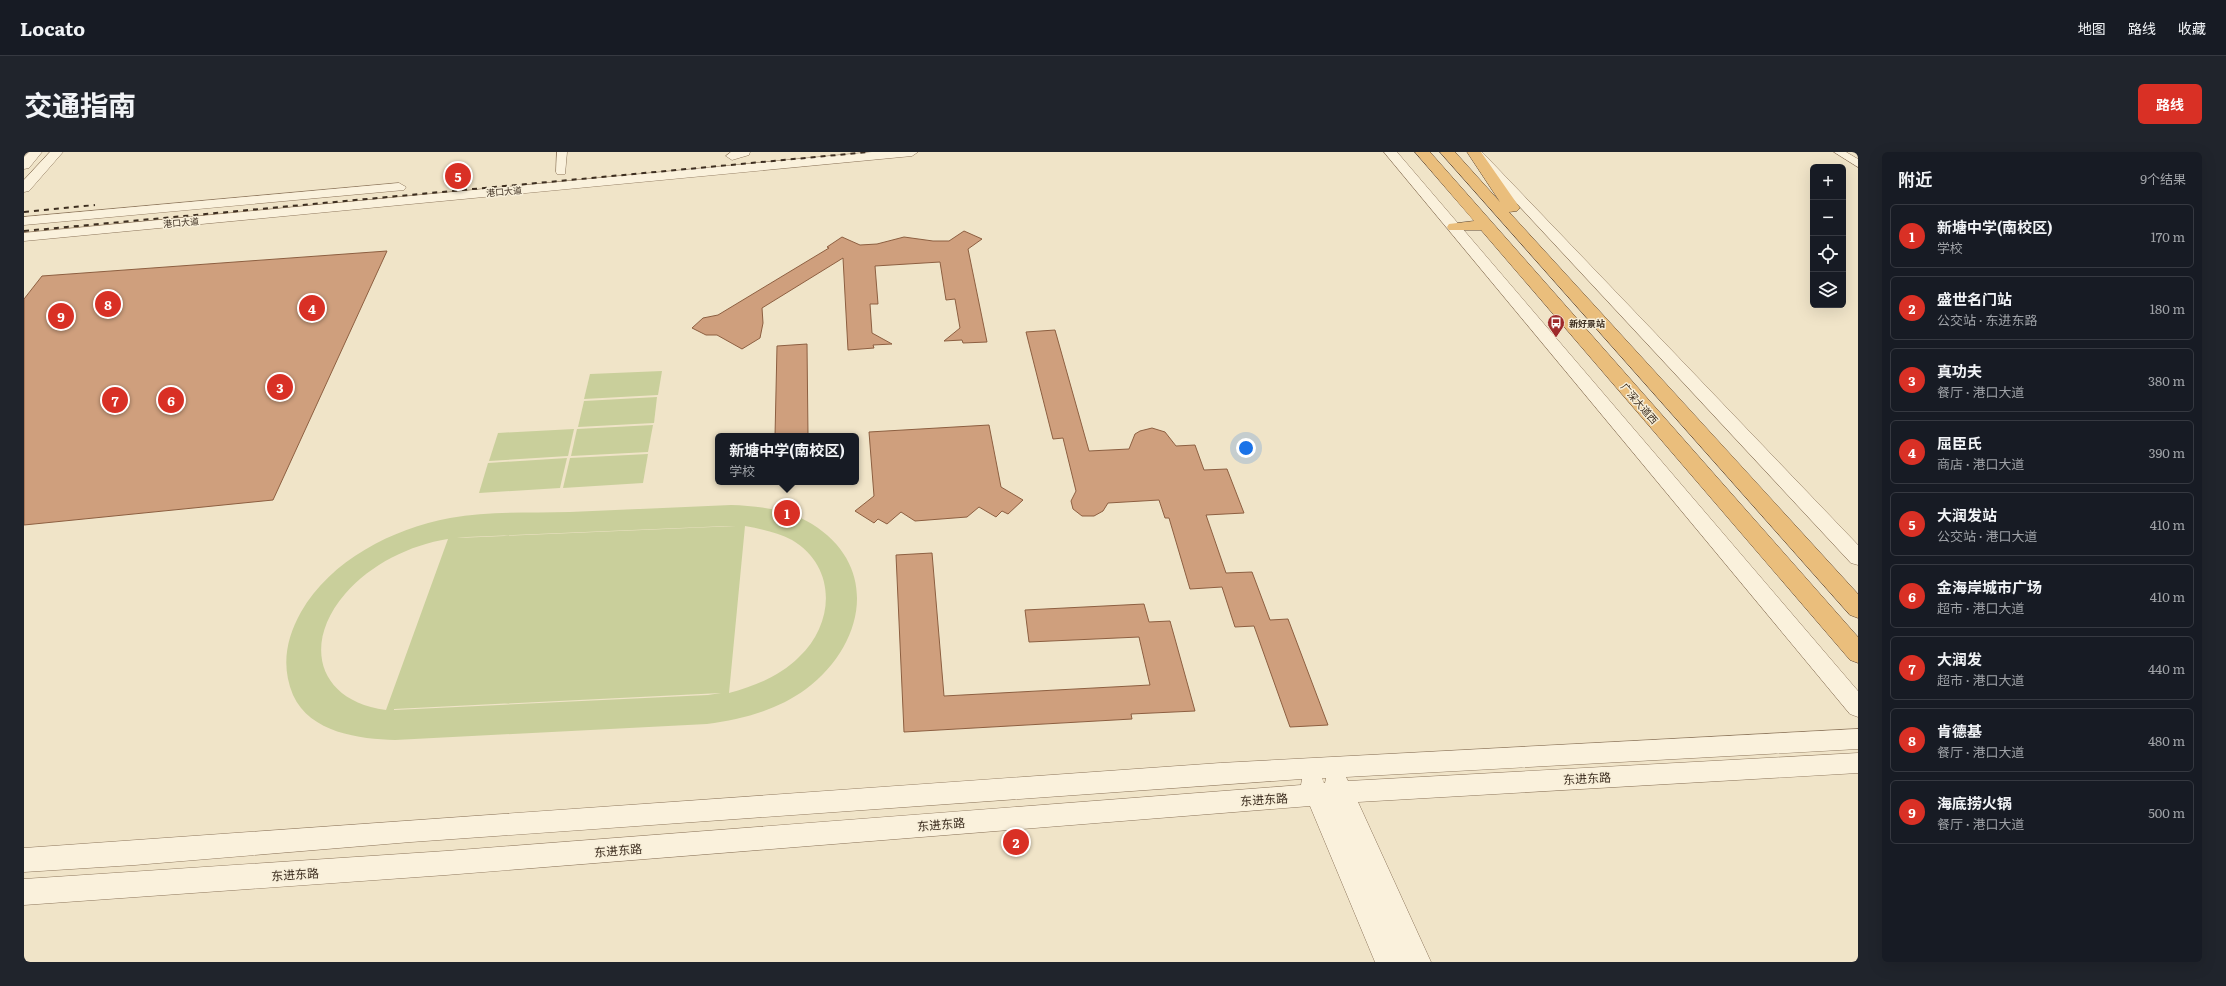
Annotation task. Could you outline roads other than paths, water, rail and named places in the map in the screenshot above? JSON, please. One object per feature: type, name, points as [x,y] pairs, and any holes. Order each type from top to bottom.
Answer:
[{"type":"highway","name":"广深大道西","points":[[1422,152],[1858,653]]},
{"type":"highway","points":[[1448,152],[1858,609]]},
{"type":"highway","points":[[1474,152],[1498,186],[1540,253]]},
{"type":"highway","points":[[1455,227],[1485,225]]},
{"type":"street","points":[[24,165],[36,152]]},
{"type":"street","points":[[24,188],[57,152]]},
{"type":"street","points":[[561,172],[562,152]]},
{"type":"street","name":"港口大道","points":[[24,237],[836,154],[912,152]]},
{"type":"street","points":[[1390,152],[1455,227],[1858,707]]},
{"type":"street","points":[[1474,152],[1858,558]]},
{"type":"street","points":[[1839,152],[1858,164]]},
{"type":"street","points":[[717,157],[760,153]]},
{"type":"street","points":[[537,174],[687,160]]},
{"type":"street","name":"港口大道","points":[[24,221],[410,186]]},
{"type":"street","points":[[24,214],[62,218]]},
{"type":"street","points":[[24,242],[62,233]]},
{"type":"street","points":[[24,860],[90,857],[417,830],[1318,768],[1858,739]]},
{"type":"street","name":"东进东路","points":[[24,892],[492,860],[1142,807],[1735,769],[1858,763]]},
{"type":"street","points":[[1318,768],[1329,794],[1389,962]]},
{"type":"street","points":[[1329,794],[1417,962]]},
{"type":"railway","points":[[24,231],[869,152]]},
{"type":"railway","points":[[24,212],[95,205]]},
{"type":"place","name":"大润发站","points":[[458,176]]},
{"type":"place","name":"肯德基","points":[[108,304]]},
{"type":"place","name":"屈臣氏","points":[[312,308]]},
{"type":"place","name":"海底捞火锅","points":[[61,316]]},
{"type":"place","name":"新好景站","points":[[1556,338]]},
{"type":"place","name":"真功夫","points":[[280,387]]},
{"type":"place","name":"大润发","points":[[115,400]]},
{"type":"place","name":"金海岸城市广场","points":[[171,400]]},
{"type":"place","name":"新塘中学(南校区)","points":[[787,513]]},
{"type":"place","name":"盛世名门站","points":[[1016,842]]}]
